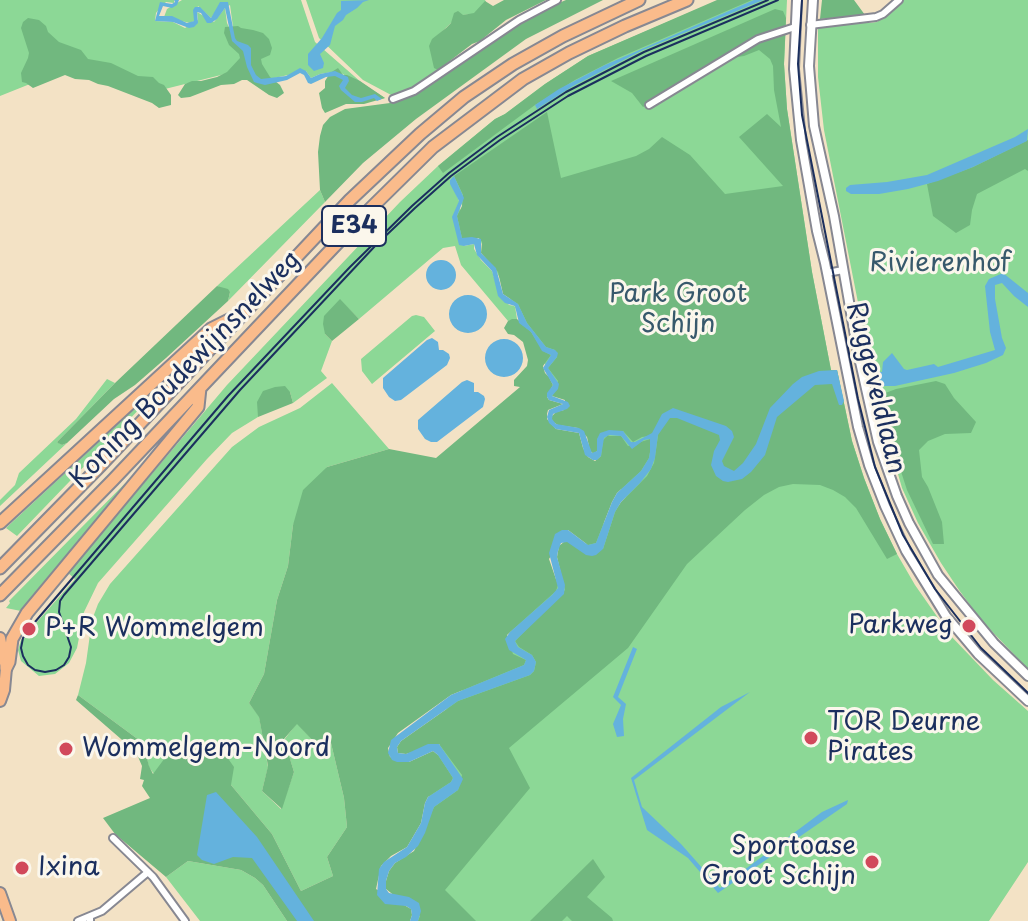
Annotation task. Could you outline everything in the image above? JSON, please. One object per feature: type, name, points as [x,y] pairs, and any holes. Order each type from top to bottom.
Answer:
[{"type":"highway","name":"Koning Boudewijnsnelweg","points":[[0,568],[384,166],[464,97],[513,64],[639,0]]},
{"type":"highway","name":"Koning Boudewijnsnelweg","points":[[1,595],[433,147],[523,79],[625,26],[687,0]]},
{"type":"highway","points":[[0,523],[211,329],[247,311]]},
{"type":"highway","points":[[6,668],[12,639],[23,619],[198,407],[200,388]]},
{"type":"main road","points":[[0,638],[6,668],[0,701]]},
{"type":"main road","points":[[0,893],[10,921]]},
{"type":"street","points":[[393,99],[414,91],[506,29],[557,0]]},
{"type":"street","name":"Ruggeveldlaan","points":[[797,0],[796,101],[814,216],[858,427],[869,465],[909,556],[955,628],[1028,701]]},
{"type":"street","name":"Ruggeveldlaan","points":[[813,0],[809,66],[814,126],[872,422],[909,523],[938,575],[994,643],[1028,676]]},
{"type":"street","points":[[813,25],[876,17],[899,0]]},
{"type":"street","points":[[649,105],[758,39],[795,27]]},
{"type":"street","name":"Ruggeveldlaan","points":[[827,273],[843,270]]},
{"type":"street","points":[[113,838],[148,872],[185,921]]},
{"type":"street","points":[[78,921],[90,919],[102,911],[148,872]]},
{"type":"green space","points":[[0,0],[174,0],[174,3],[166,2],[159,9],[155,21],[173,22],[185,28],[198,20],[197,12],[214,22],[225,8],[227,23],[246,64],[225,74],[157,91],[70,68],[0,96]]},
{"type":"green space","points":[[182,0],[301,0],[315,42],[362,83],[385,98],[338,71],[311,78],[306,71],[270,79],[233,27],[230,5],[211,18],[198,6],[194,21],[190,23],[164,17],[167,9]]},
{"type":"green space","points":[[306,0],[486,2],[474,14],[463,15],[451,23],[431,42],[443,68],[412,90],[393,96],[363,80],[319,38]]},
{"type":"green space","points":[[504,0],[546,0],[506,20],[438,70],[434,68],[429,46],[432,39],[451,23],[454,13],[474,13],[485,1],[493,6]]},
{"type":"green space","points":[[566,0],[603,0],[526,39],[416,119],[363,163],[325,202],[320,190],[318,152],[323,125],[330,117],[345,109],[390,103],[413,96],[502,34],[540,11]]},
{"type":"green space","points":[[717,0],[752,0],[575,80],[535,105],[443,173],[438,166],[495,119],[588,56]]},
{"type":"green space","points":[[719,0],[787,0],[784,64],[787,109],[812,272],[831,370],[837,370],[852,441],[864,478],[897,554],[950,635],[1028,711],[1028,862],[989,921],[418,921],[409,897],[447,708],[626,497],[558,389],[515,307],[517,319],[508,321],[461,265],[455,246],[443,248],[359,319],[340,300],[325,334],[332,341],[321,371],[327,378],[293,403],[290,392],[258,402],[258,417],[232,433],[98,583],[84,612],[77,648],[69,663],[55,674],[39,676],[21,661],[18,650],[21,640],[75,579],[68,573],[227,385],[438,166],[495,119],[588,56]],"holes":[[[454,177],[462,206],[514,306],[509,305],[497,287],[492,271],[481,260],[474,244],[464,246],[459,201],[450,180]]]},
{"type":"green space","points":[[822,0],[854,0],[865,15],[820,19]]},
{"type":"green space","name":"Rivierenhof","points":[[903,0],[1028,0],[1028,669],[981,620],[959,590],[918,523],[902,488],[878,404],[824,130],[818,77],[818,28],[866,20],[869,23],[877,22]]},
{"type":"green space","name":"Park Groot Schijn","points":[[775,9],[783,11],[786,18],[784,64],[787,109],[812,272],[831,370],[837,370],[852,441],[864,478],[897,554],[887,559],[856,508],[833,490],[820,485],[793,484],[764,495],[687,564],[628,648],[509,748],[530,788],[445,890],[476,921],[418,921],[420,916],[386,889],[389,871],[395,863],[414,851],[434,807],[458,790],[462,775],[439,744],[406,754],[398,753],[397,747],[458,701],[534,671],[536,662],[532,655],[515,641],[565,590],[557,557],[559,546],[565,541],[603,549],[615,512],[647,476],[654,463],[658,435],[633,442],[623,431],[597,439],[594,454],[590,451],[587,437],[578,428],[553,422],[551,417],[564,410],[565,400],[552,396],[558,381],[548,368],[557,357],[555,350],[546,347],[527,323],[518,304],[503,294],[498,272],[481,253],[482,242],[479,238],[462,238],[457,216],[463,195],[454,176],[547,112],[561,178],[636,156],[662,137],[690,155],[725,194],[783,186],[739,137],[767,114],[781,127],[773,66],[759,50],[737,57],[728,54],[643,107],[632,93],[611,81]]},
{"type":"green space","points":[[28,18],[39,20],[59,42],[81,50],[88,59],[111,63],[138,76],[153,77],[171,95],[171,105],[159,108],[108,86],[65,75],[33,88],[22,82],[21,73],[29,53],[21,28]]},
{"type":"green space","points":[[238,26],[263,33],[269,39],[272,48],[270,55],[261,59],[262,64],[284,93],[277,98],[242,80],[181,98],[178,95],[185,84],[217,77],[227,72],[240,58],[224,33],[225,27]]},
{"type":"green space","points":[[338,68],[343,75],[360,81],[385,98],[364,104],[346,104],[325,113],[319,93],[325,88],[330,73]]},
{"type":"green space","points":[[1028,140],[1028,171],[1025,169],[977,194],[970,225],[956,233],[933,216],[927,184],[973,167]]},
{"type":"green space","points":[[320,190],[325,202],[228,301],[230,292],[217,286]]},
{"type":"green space","points":[[217,286],[228,289],[228,301],[67,443],[62,445],[57,442],[115,383]]},
{"type":"green space","points":[[340,299],[359,319],[332,341],[325,334],[324,316]]},
{"type":"green space","points":[[416,315],[424,317],[435,331],[372,384],[362,371],[361,359]]},
{"type":"green space","points":[[512,319],[517,319],[531,332],[543,351],[551,355],[543,366],[553,385],[547,397],[563,404],[548,410],[547,419],[556,429],[579,433],[588,457],[595,461],[601,456],[603,440],[607,436],[621,436],[628,446],[650,439],[649,458],[641,471],[617,493],[596,543],[588,545],[568,530],[549,559],[558,585],[556,591],[507,635],[513,654],[526,660],[524,665],[451,695],[398,733],[388,748],[390,757],[409,762],[433,751],[453,778],[428,797],[421,823],[407,847],[381,866],[376,889],[411,909],[410,921],[287,921],[263,885],[241,870],[188,861],[166,877],[115,834],[103,818],[150,798],[142,786],[142,766],[136,752],[76,700],[78,695],[143,743],[153,774],[173,747],[215,740],[234,767],[231,785],[272,834],[301,891],[333,876],[327,857],[347,827],[344,798],[331,743],[316,744],[297,724],[284,739],[294,772],[282,809],[262,791],[268,766],[259,717],[249,703],[264,674],[277,600],[288,566],[293,525],[303,490],[327,467],[389,449],[436,458],[520,387],[514,386],[514,380],[527,366],[528,360],[523,342],[508,334],[504,328]]},
{"type":"green space","points":[[107,379],[115,383],[57,442],[62,445],[67,443],[0,506],[0,500],[15,485],[19,473],[76,419]]},
{"type":"green space","points":[[936,381],[945,384],[976,422],[971,433],[945,434],[928,441],[919,450],[922,477],[942,522],[944,544],[933,544],[907,490],[880,395]]},
{"type":"green space","points":[[332,383],[389,449],[327,467],[293,525],[288,566],[277,600],[264,674],[249,703],[259,716],[268,767],[262,791],[281,809],[294,772],[284,740],[297,723],[316,744],[331,743],[344,798],[347,827],[327,857],[333,876],[301,891],[272,834],[231,785],[154,774],[143,743],[78,695],[92,620],[110,584],[232,447],[259,427],[300,408]]},
{"type":"green space","points":[[285,386],[293,403],[258,417],[257,402],[263,391]]},
{"type":"green space","points":[[143,401],[147,401],[17,536],[6,528]]},
{"type":"green space","points":[[149,459],[21,611],[6,608],[9,601]]},
{"type":"green space","points":[[593,859],[605,877],[587,897],[613,921],[572,921],[567,916],[562,921],[530,921]]},
{"type":"green space","points":[[188,861],[241,870],[255,878],[287,921],[200,921],[166,877]]},
{"type":"water","points":[[174,0],[179,0],[177,5],[172,8],[163,6],[159,16],[172,16],[187,23],[194,21],[195,7],[200,7],[211,18],[220,2],[228,2],[235,38],[251,48],[251,65],[261,79],[286,76],[300,68],[311,78],[335,71],[348,77],[345,88],[352,95],[361,98],[375,94],[382,99],[355,102],[341,90],[339,86],[343,80],[335,76],[311,84],[300,73],[287,80],[265,85],[254,82],[243,51],[232,41],[225,8],[211,23],[207,23],[197,12],[198,23],[189,28],[173,22],[155,21],[160,2],[172,4]]},
{"type":"water","points":[[369,0],[335,26],[330,45],[320,54],[323,68],[314,71],[308,65],[308,54],[341,10],[341,1]]},
{"type":"water","points":[[754,0],[763,0],[643,50],[573,86],[537,109],[535,105],[605,65]]},
{"type":"water","points":[[1028,129],[1027,141],[938,181],[879,194],[851,194],[846,191],[850,185],[927,175]]},
{"type":"water","points":[[454,176],[464,198],[457,216],[462,238],[481,239],[481,253],[496,268],[503,294],[518,304],[527,323],[546,347],[558,353],[548,368],[559,384],[552,396],[568,402],[570,406],[553,414],[552,419],[556,424],[584,431],[592,453],[597,451],[600,433],[623,431],[631,442],[635,442],[652,433],[662,414],[673,408],[726,426],[732,431],[734,437],[722,461],[724,466],[734,471],[756,444],[770,408],[802,377],[819,371],[837,370],[844,401],[839,405],[832,384],[815,385],[777,417],[765,455],[751,472],[742,479],[728,482],[716,476],[711,465],[719,435],[670,418],[658,435],[651,469],[615,512],[603,549],[592,556],[567,542],[561,543],[557,557],[565,585],[564,594],[515,641],[518,647],[532,655],[536,662],[534,671],[458,701],[397,747],[398,753],[406,754],[428,744],[439,744],[463,779],[458,790],[434,807],[418,846],[389,871],[386,889],[389,893],[409,897],[419,903],[421,911],[418,921],[410,921],[411,909],[385,904],[377,895],[379,869],[384,862],[407,847],[421,823],[428,797],[453,778],[433,751],[409,762],[392,760],[388,753],[391,740],[451,695],[524,665],[526,660],[509,650],[505,639],[558,588],[549,553],[555,534],[568,530],[588,545],[596,543],[617,493],[641,471],[650,452],[650,439],[632,449],[621,436],[609,435],[604,438],[601,456],[593,460],[585,455],[579,433],[556,429],[549,423],[549,410],[563,404],[547,397],[553,385],[543,368],[551,355],[542,351],[531,332],[519,323],[515,306],[505,303],[498,296],[492,271],[477,255],[474,244],[459,245],[452,217],[459,201],[450,184]]},
{"type":"water","points":[[441,260],[452,264],[456,275],[452,286],[441,290],[430,286],[426,275],[430,264]]},
{"type":"water","points":[[1003,273],[1028,293],[1028,307],[1002,283],[995,285],[995,299],[1006,348],[1003,355],[954,373],[895,386],[875,386],[872,371],[882,372],[883,362],[892,353],[907,370],[934,364],[938,367],[995,350],[985,286],[989,279]]},
{"type":"water","points":[[468,295],[482,300],[487,314],[482,328],[468,333],[454,328],[449,314],[454,300]]},
{"type":"water","points":[[432,338],[438,342],[439,350],[449,354],[447,365],[401,400],[395,401],[383,388],[383,378]]},
{"type":"water","points":[[504,339],[518,344],[523,358],[518,372],[504,377],[490,372],[485,358],[490,344]]},
{"type":"water","points":[[467,380],[474,383],[474,392],[484,396],[483,407],[437,442],[425,439],[418,429],[418,420]]},
{"type":"water","points":[[633,647],[637,649],[618,697],[626,704],[624,736],[617,737],[613,724],[621,705],[613,697]]},
{"type":"water","points":[[750,692],[634,780],[642,807],[681,844],[720,888],[822,812],[848,800],[847,804],[718,893],[688,858],[647,830],[631,778],[721,707]]},
{"type":"water","points":[[216,792],[257,837],[314,921],[297,921],[252,858],[233,857],[214,864],[197,855],[207,795]]},
{"type":"tram line","points":[[768,0],[644,52],[566,92],[497,137],[412,206],[228,396],[29,629],[21,648],[28,665],[45,672],[64,665],[71,647],[59,612],[64,595],[240,390],[376,245],[451,176],[568,96],[646,56],[778,0]]},
{"type":"tram line","points":[[802,0],[798,64],[802,115],[858,399],[875,467],[903,535],[935,589],[981,648],[1028,693]]},
{"type":"place","name":"Parkweg","points":[[969,626]]},
{"type":"place","name":"P+R Wommelgem","points":[[29,629]]},
{"type":"place","name":"TOR Deurne Pirates","points":[[811,738]]},
{"type":"place","name":"Wommelgem-Noord","points":[[66,749]]},
{"type":"place","name":"Sportoase Groot Schijn","points":[[872,862]]},
{"type":"place","name":"Ixina","points":[[22,868]]}]
